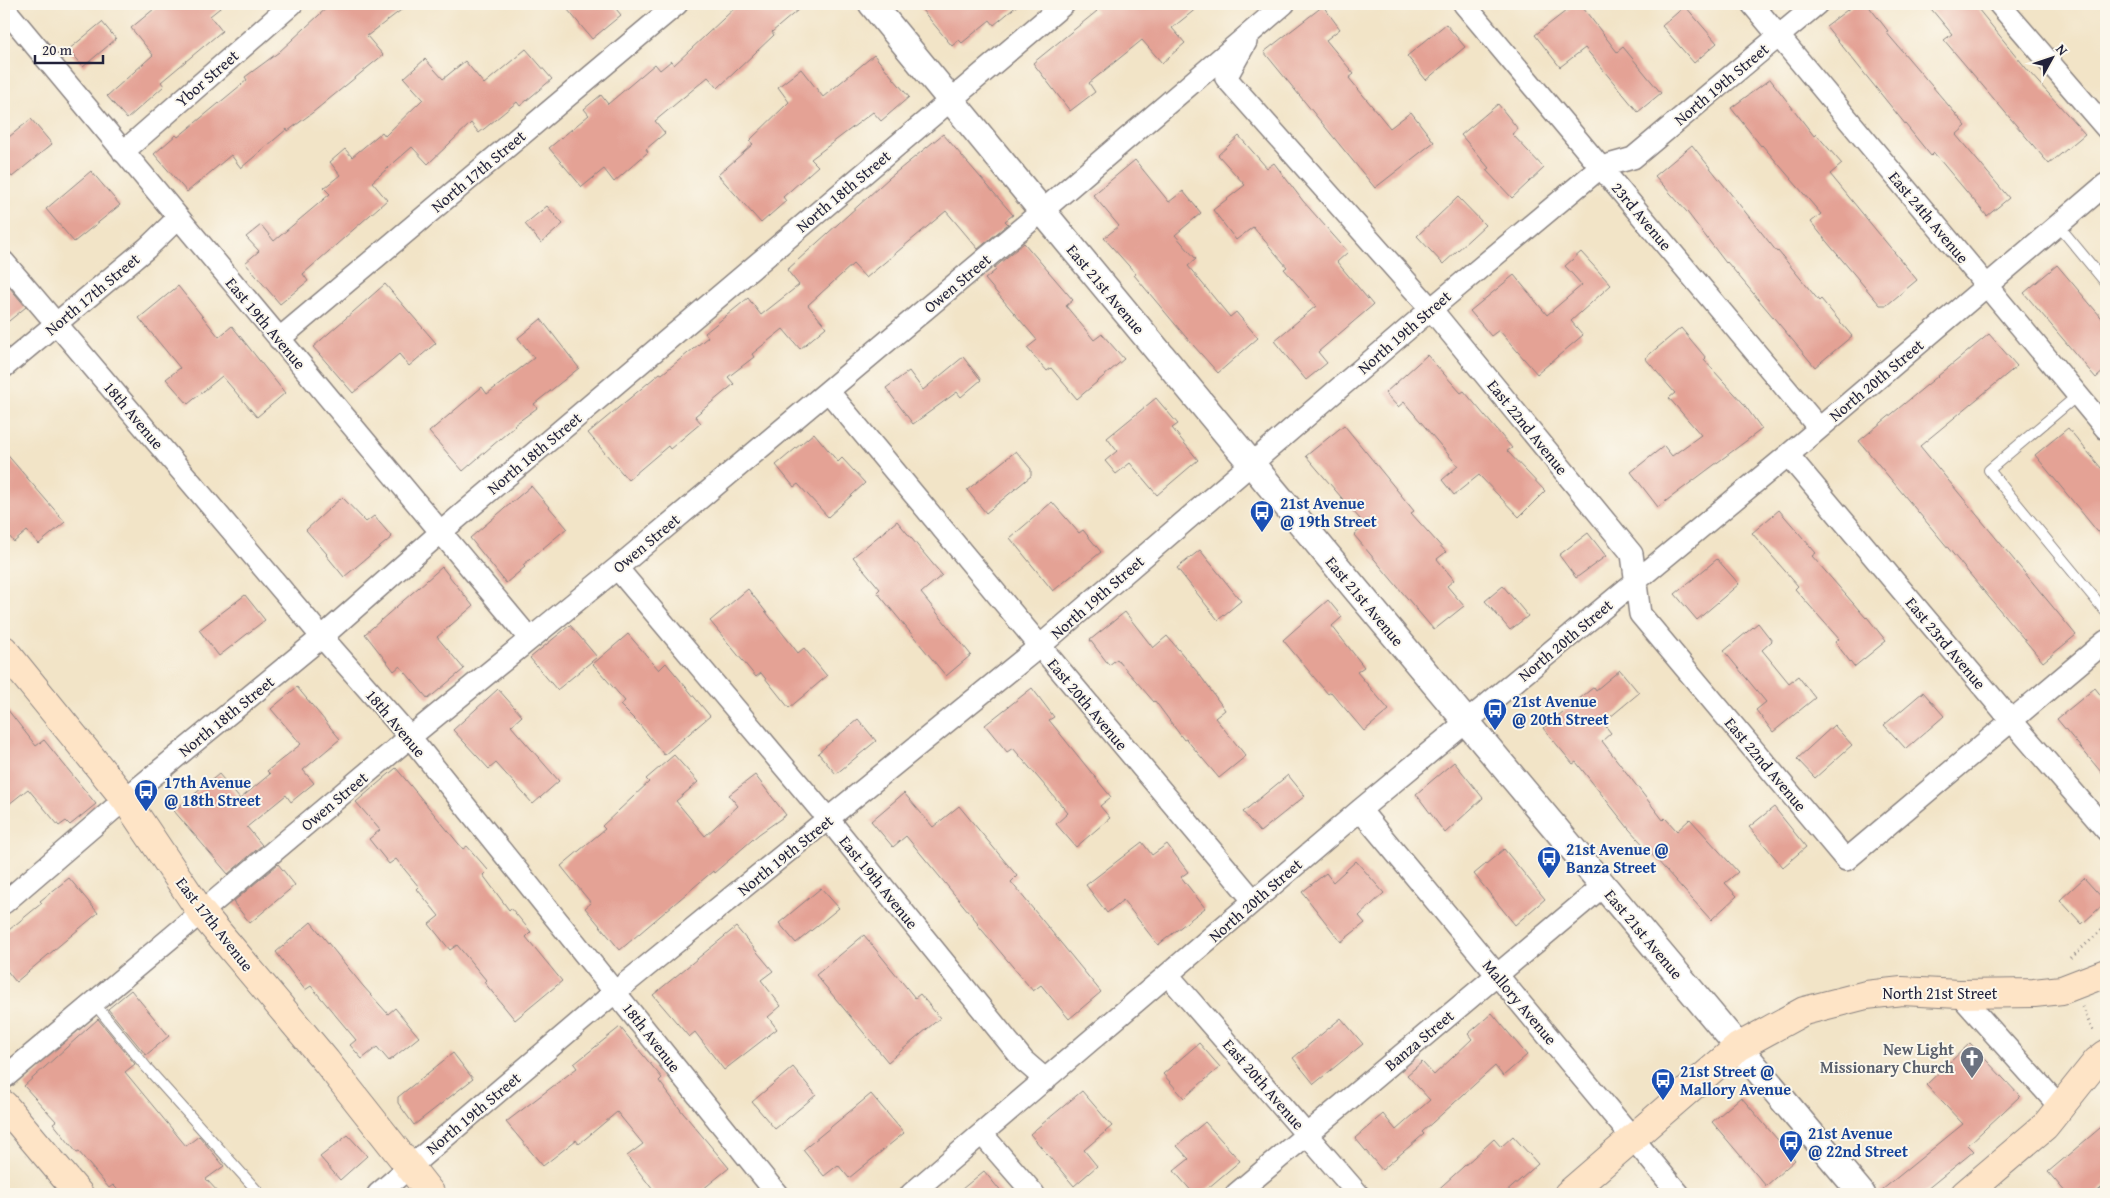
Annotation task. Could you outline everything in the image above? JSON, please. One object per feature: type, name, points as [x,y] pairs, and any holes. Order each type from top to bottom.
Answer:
[{"type":"main road","name":"East 17th Avenue","points":[[4,650],[125,800],[201,912],[326,1061],[431,1194]]},
{"type":"main road","name":"North 21st Street","points":[[1568,1194],[1634,1139],[1738,1047],[1804,1011],[1866,995],[1902,991],[1959,994],[2034,993],[2062,990],[2106,974]]},
{"type":"main road","points":[[1965,1194],[2045,1126],[2097,1061],[2102,1048]]},
{"type":"main road","points":[[4,1105],[79,1194]]},
{"type":"street","name":"Ybor Street","points":[[123,152],[292,4]]},
{"type":"street","name":"North 17th Street","points":[[279,339],[677,4]]},
{"type":"street","name":"East 21st Avenue","points":[[872,4],[1041,212],[1466,723],[1862,1194]]},
{"type":"street","name":"North 18th Street","points":[[4,903],[322,637],[441,532],[1064,4]]},
{"type":"street","name":"East 22nd Avenue","points":[[1265,4],[1226,78],[1431,309],[1632,554],[1640,614],[1846,860],[2011,720]]},
{"type":"street","name":"Owen Street","points":[[4,1078],[410,737],[617,568],[828,391],[1284,4]]},
{"type":"street","name":"23rd Avenue","points":[[1464,4],[1819,428]]},
{"type":"street","name":"East 24th Avenue","points":[[1752,4],[2106,429]]},
{"type":"street","name":"North 19th Street","points":[[378,1194],[615,992],[829,820],[1040,646],[1431,309],[1601,167],[1633,158],[1817,4]]},
{"type":"street","points":[[1998,4],[2106,128]]},
{"type":"street","name":"East 19th Avenue","points":[[4,8],[529,638]]},
{"type":"street","name":"North 20th Street","points":[[911,1194],[1360,810],[1788,455],[2106,184]]},
{"type":"street","name":"North 17th Street","points":[[4,367],[147,248],[178,218]]},
{"type":"street","name":"18th Avenue","points":[[4,262],[322,637],[410,737],[776,1194]]},
{"type":"street","name":"East 20th Avenue","points":[[828,391],[1254,901]]},
{"type":"street","name":"East 23rd Avenue","points":[[1788,455],[2106,830]]},
{"type":"street","name":"East 19th Avenue","points":[[617,568],[829,820],[1024,1061],[1046,1080]]},
{"type":"street","points":[[2011,720],[2106,641]]},
{"type":"street","name":"Mallory Avenue","points":[[1360,810],[1679,1194]]},
{"type":"street","name":"Banza Street","points":[[1236,1194],[1603,886]]},
{"type":"street","name":"East 20th Avenue","points":[[1168,975],[1308,1134],[1358,1194]]},
{"type":"street","points":[[1959,994],[2060,1107]]},
{"type":"street","points":[[982,1134],[1034,1194]]},
{"type":"lane","points":[[2058,225],[2106,283]]},
{"type":"lane","points":[[2078,395],[1989,470],[2106,612]]},
{"type":"lane","points":[[93,1002],[147,1068],[260,1194]]},
{"type":"path","points":[[2066,963],[2106,926]]},
{"type":"path","points":[[2081,1006],[2102,1048]]},
{"type":"building","points":[[160,4],[225,4],[210,16],[222,31],[161,82],[164,86],[127,119],[107,96],[153,55],[131,28]]},
{"type":"building","points":[[331,4],[409,4],[367,36],[383,55],[312,113],[288,131],[287,129],[241,168],[231,155],[187,192],[154,154],[176,135],[178,137],[247,80],[245,77],[279,52]]},
{"type":"building","points":[[563,4],[612,4],[621,15],[592,39]]},
{"type":"building","points":[[739,4],[805,4],[772,32],[774,35],[718,88],[708,77],[655,121],[665,133],[646,149],[648,152],[614,182],[604,169],[582,187],[549,148],[589,115],[584,109],[601,95],[608,104],[655,64],[660,70],[671,61],[674,65]]},
{"type":"building","points":[[917,4],[1019,4],[994,25],[990,20],[962,43],[959,40],[952,46]]},
{"type":"building","points":[[1090,4],[1202,4],[1172,28],[1185,43],[1162,63],[1142,40],[1089,83],[1095,92],[1070,111],[1033,63],[1097,11]]},
{"type":"building","points":[[1575,4],[1580,4],[1617,52],[1623,47],[1661,93],[1638,112],[1585,48],[1560,67],[1535,35]]},
{"type":"building","points":[[1855,4],[1867,4],[1888,31],[1886,32],[1966,126],[1956,135],[2009,198],[1987,216],[1934,153],[1931,156],[1826,26]]},
{"type":"building","points":[[1927,4],[1974,4],[2030,73],[2085,134],[2049,164],[1944,40],[1952,34]]},
{"type":"building","points":[[1323,6],[1340,29],[1326,40],[1354,74],[1349,78],[1390,128],[1411,112],[1434,142],[1375,188],[1264,52]]},
{"type":"building","points":[[1685,6],[1717,43],[1694,63],[1662,26]]},
{"type":"building","points":[[102,22],[116,39],[83,67],[68,50]]},
{"type":"building","points":[[1446,24],[1465,47],[1426,80],[1407,56]]},
{"type":"building","points":[[526,49],[552,79],[520,106],[517,102],[479,133],[471,123],[428,164],[412,147],[372,182],[387,200],[303,274],[308,281],[280,304],[245,263],[259,251],[246,237],[261,225],[274,241],[330,194],[324,188],[340,175],[330,162],[345,149],[352,157],[382,132],[385,136],[423,99],[404,78],[425,59],[443,79],[465,61],[484,84]]},
{"type":"building","points":[[874,55],[909,97],[881,121],[873,112],[811,159],[818,166],[783,197],[786,201],[761,223],[718,175],[753,144],[749,141],[789,102],[778,87],[801,69],[823,97]]},
{"type":"building","points":[[1770,79],[1814,136],[1816,134],[1842,164],[1830,174],[1917,280],[1887,305],[1880,305],[1811,222],[1821,214],[1761,146],[1731,108]]},
{"type":"building","points":[[1498,104],[1518,129],[1512,134],[1544,168],[1512,198],[1486,170],[1489,168],[1461,135]]},
{"type":"building","points":[[31,119],[52,144],[12,177],[4,167],[4,141]]},
{"type":"building","points":[[943,134],[1013,215],[1005,221],[1008,224],[978,249],[946,211],[866,278],[853,264],[808,305],[826,327],[800,349],[783,329],[752,354],[754,357],[728,377],[734,384],[695,416],[701,423],[670,449],[668,446],[628,480],[588,433],[660,373],[662,374],[708,337],[705,333],[748,298],[761,315],[799,285],[787,270],[889,178]]},
{"type":"building","points":[[1239,136],[1267,168],[1274,163],[1303,201],[1348,252],[1337,262],[1373,305],[1318,352],[1327,363],[1306,380],[1274,341],[1316,306],[1284,269],[1287,267],[1253,227],[1236,240],[1213,210],[1245,185],[1218,155]]},
{"type":"building","points":[[1692,145],[1777,252],[1819,301],[1821,299],[1852,336],[1815,367],[1655,176]]},
{"type":"building","points":[[1135,160],[1169,202],[1183,191],[1201,213],[1175,235],[1196,259],[1188,266],[1230,317],[1236,312],[1258,338],[1218,373],[1104,238],[1119,226],[1093,195]]},
{"type":"building","points":[[91,171],[120,205],[74,242],[46,209]]},
{"type":"building","points":[[1458,197],[1485,225],[1443,264],[1417,236]]},
{"type":"building","points":[[547,206],[563,224],[541,243],[525,224]]},
{"type":"building","points":[[1024,243],[1073,300],[1066,306],[1094,340],[1102,334],[1124,359],[1077,399],[1051,368],[1047,371],[1027,348],[1037,340],[985,279],[996,270],[994,268]]},
{"type":"building","points":[[1581,252],[1611,285],[1571,321],[1583,335],[1537,374],[1499,330],[1491,336],[1470,311],[1514,275],[1547,315],[1582,285],[1565,266]]},
{"type":"building","points":[[2057,265],[2106,323],[2106,369],[2096,378],[2024,293]]},
{"type":"building","points":[[4,281],[26,307],[4,325]]},
{"type":"building","points":[[385,284],[436,343],[409,366],[399,354],[353,393],[313,347]]},
{"type":"building","points":[[178,286],[219,337],[232,326],[285,393],[257,417],[222,376],[188,404],[166,379],[180,368],[139,318]]},
{"type":"building","points":[[541,319],[579,368],[534,404],[537,408],[514,425],[463,471],[429,432],[482,387],[487,394],[534,358],[518,338]]},
{"type":"building","points":[[1681,328],[1706,358],[1704,360],[1743,403],[1762,429],[1658,507],[1631,472],[1664,446],[1672,456],[1701,435],[1669,398],[1675,393],[1645,358]]},
{"type":"building","points":[[1989,334],[2017,366],[1920,446],[2076,635],[2043,662],[1859,441]]},
{"type":"building","points":[[1427,355],[1461,393],[1464,391],[1512,448],[1507,451],[1545,491],[1519,517],[1479,475],[1454,495],[1442,480],[1458,466],[1404,402],[1398,407],[1385,393]]},
{"type":"building","points":[[963,357],[981,380],[961,397],[957,392],[913,424],[886,388],[909,371],[923,390]]},
{"type":"building","points":[[1156,398],[1178,424],[1172,428],[1198,460],[1157,495],[1130,463],[1116,474],[1105,461],[1117,451],[1107,438]]},
{"type":"building","points":[[1344,425],[1414,511],[1411,513],[1446,552],[1437,559],[1454,580],[1447,586],[1464,606],[1434,630],[1354,535],[1365,525],[1306,456]]},
{"type":"building","points":[[2068,428],[2106,474],[2106,542],[2035,455]]},
{"type":"building","points":[[814,433],[838,462],[842,458],[865,483],[828,517],[798,484],[794,487],[776,465]]},
{"type":"building","points":[[4,451],[65,522],[39,544],[27,531],[14,542],[4,530]]},
{"type":"building","points":[[1016,451],[1031,469],[1031,476],[986,513],[967,490]]},
{"type":"building","points":[[531,486],[567,528],[523,565],[525,567],[506,583],[470,538]]},
{"type":"building","points":[[342,497],[366,522],[374,516],[392,537],[344,577],[306,530]]},
{"type":"building","points":[[1052,502],[1079,533],[1083,530],[1101,552],[1053,591],[1010,538]]},
{"type":"building","points":[[1779,510],[1816,553],[1812,556],[1886,641],[1854,667],[1835,642],[1839,639],[1795,589],[1798,586],[1752,533]]},
{"type":"building","points":[[897,521],[942,575],[921,593],[971,655],[946,676],[877,592],[880,589],[853,557]]},
{"type":"building","points":[[1588,533],[1606,556],[1576,578],[1559,555]]},
{"type":"building","points":[[1200,550],[1241,601],[1218,620],[1177,568]]},
{"type":"building","points":[[1717,559],[1739,584],[1697,620],[1675,594]]},
{"type":"building","points":[[442,567],[473,606],[437,637],[464,669],[428,699],[400,666],[394,671],[365,634]]},
{"type":"building","points":[[1503,586],[1528,616],[1510,630],[1485,601]]},
{"type":"building","points":[[748,589],[798,653],[804,648],[827,676],[789,708],[761,673],[756,677],[710,621]]},
{"type":"building","points":[[245,595],[265,620],[219,656],[199,630]]},
{"type":"building","points":[[1328,600],[1342,617],[1332,626],[1364,667],[1357,672],[1389,710],[1364,731],[1331,692],[1328,694],[1283,640]]},
{"type":"building","points":[[1125,612],[1153,648],[1167,636],[1199,674],[1225,710],[1215,718],[1246,756],[1219,778],[1186,739],[1184,740],[1155,701],[1117,659],[1109,665],[1090,640]]},
{"type":"building","points":[[1758,623],[1772,641],[1762,650],[1789,683],[1798,676],[1815,698],[1773,732],[1756,710],[1766,702],[1724,651]]},
{"type":"building","points":[[570,625],[597,657],[557,690],[530,658]]},
{"type":"building","points":[[628,634],[659,670],[666,663],[710,716],[664,755],[640,725],[620,705],[625,701],[593,664]]},
{"type":"building","points":[[1620,670],[1639,693],[1603,723],[1611,733],[1602,741],[1663,820],[1665,818],[1677,831],[1690,819],[1738,872],[1725,883],[1737,896],[1711,920],[1629,829],[1576,762],[1573,764],[1543,728],[1594,687],[1596,690]]},
{"type":"building","points":[[297,687],[340,739],[303,770],[314,783],[291,802],[286,795],[247,827],[262,845],[228,874],[174,811],[219,774],[240,799],[270,774],[267,771],[301,744],[271,709]]},
{"type":"building","points":[[1032,688],[1054,717],[1049,720],[1111,797],[1100,806],[1110,818],[1076,847],[1056,824],[1068,813],[1013,748],[1007,752],[985,725]]},
{"type":"building","points":[[2095,688],[2106,702],[2106,778],[2057,719]]},
{"type":"building","points":[[498,689],[522,716],[511,726],[559,781],[533,804],[496,763],[489,769],[453,730]]},
{"type":"building","points":[[1923,692],[1944,716],[1906,749],[1884,725]]},
{"type":"building","points":[[4,705],[36,746],[44,740],[96,804],[70,825],[66,821],[59,826],[28,789],[4,808]]},
{"type":"building","points":[[858,719],[876,741],[836,774],[818,753]]},
{"type":"building","points":[[1834,725],[1852,745],[1815,778],[1797,759]]},
{"type":"building","points":[[674,755],[698,782],[676,801],[705,836],[738,806],[729,795],[755,775],[786,815],[759,834],[714,873],[713,871],[620,950],[585,908],[591,903],[561,866],[605,829],[602,826],[649,782],[646,779]]},
{"type":"building","points":[[1454,762],[1483,798],[1445,833],[1416,794]]},
{"type":"building","points":[[396,768],[463,849],[467,846],[488,870],[483,875],[509,910],[511,908],[531,932],[526,937],[562,981],[515,1020],[484,982],[486,980],[457,945],[450,950],[429,924],[439,916],[417,889],[419,887],[396,859],[389,864],[369,839],[380,830],[356,802]]},
{"type":"building","points":[[1288,775],[1305,796],[1260,832],[1243,812]]},
{"type":"building","points":[[904,793],[933,827],[959,806],[1017,876],[1011,882],[1101,992],[1069,1019],[1041,985],[1033,991],[906,836],[893,847],[871,821]]},
{"type":"building","points":[[1774,807],[1806,847],[1783,867],[1749,827]]},
{"type":"building","points":[[1142,842],[1152,855],[1167,844],[1188,872],[1181,877],[1205,908],[1158,945],[1123,900],[1107,913],[1086,885]]},
{"type":"building","points":[[1504,849],[1545,899],[1515,925],[1474,874]]},
{"type":"building","points":[[1356,861],[1384,893],[1359,916],[1365,923],[1341,942],[1302,892],[1326,873],[1333,882]]},
{"type":"building","points":[[278,864],[295,885],[250,923],[233,902]]},
{"type":"building","points":[[69,878],[98,913],[16,982],[4,967],[4,934],[42,903],[40,901]]},
{"type":"building","points":[[2084,878],[2106,902],[2082,924],[2060,900]]},
{"type":"building","points":[[821,888],[839,908],[796,943],[779,923]]},
{"type":"building","points":[[311,922],[388,1014],[395,1008],[419,1037],[389,1061],[377,1047],[362,1059],[350,1045],[356,1040],[311,986],[305,990],[276,952]]},
{"type":"building","points":[[736,927],[773,971],[761,980],[781,1006],[768,1017],[777,1029],[724,1070],[695,1032],[689,1037],[653,995]]},
{"type":"building","points":[[864,935],[915,998],[920,994],[940,1018],[888,1062],[816,975]]},
{"type":"building","points":[[131,990],[169,1036],[146,1055],[108,1009]]},
{"type":"building","points":[[1492,1013],[1527,1055],[1503,1076],[1495,1066],[1422,1132],[1424,1134],[1382,1170],[1355,1138],[1383,1114],[1396,1130],[1430,1100],[1407,1075],[1422,1062],[1434,1075],[1472,1039],[1468,1034]]},
{"type":"building","points":[[1341,1018],[1363,1044],[1314,1084],[1293,1058]]},
{"type":"building","points":[[98,1019],[135,1064],[125,1072],[186,1146],[199,1136],[224,1166],[206,1179],[220,1194],[122,1194],[113,1185],[109,1188],[53,1123],[56,1121],[24,1086]]},
{"type":"building","points":[[620,1027],[662,1078],[659,1081],[683,1113],[729,1168],[697,1194],[656,1194],[627,1156],[643,1144],[617,1112],[579,1144],[576,1140],[543,1166],[506,1122],[577,1068],[574,1064]]},
{"type":"building","points":[[1199,1043],[1220,1067],[1184,1098],[1163,1074]]},
{"type":"building","points":[[1970,1043],[2020,1096],[1968,1145],[1974,1151],[1921,1194],[1877,1194],[1963,1124],[1926,1085]]},
{"type":"building","points":[[453,1053],[473,1079],[414,1125],[398,1103],[398,1097]]},
{"type":"building","points":[[793,1067],[816,1095],[775,1129],[752,1102]]},
{"type":"building","points":[[1082,1091],[1112,1126],[1084,1150],[1097,1166],[1074,1186],[1030,1134]]},
{"type":"building","points":[[871,1094],[904,1133],[849,1178],[838,1165],[824,1176],[803,1150]]},
{"type":"building","points":[[1741,1097],[1795,1160],[1766,1186],[1712,1122]]},
{"type":"building","points":[[1205,1122],[1240,1161],[1201,1194],[1194,1194],[1174,1171],[1189,1159],[1177,1146]]},
{"type":"building","points":[[2106,1123],[2106,1184],[2094,1194],[2067,1194],[2048,1172]]},
{"type":"building","points":[[348,1135],[367,1156],[340,1180],[320,1157]]},
{"type":"building","points":[[1513,1136],[1538,1164],[1504,1194],[1433,1194],[1494,1139],[1501,1147]]},
{"type":"building","points":[[984,1171],[1003,1194],[956,1194]]},
{"type":"place","name":"21st Avenue @ 19th Street","points":[[1262,533]]},
{"type":"place","name":"21st Avenue @ 20th Street","points":[[1495,731]]},
{"type":"place","name":"17th Avenue @ 18th Street","points":[[146,812]]},
{"type":"place","name":"21st Avenue @ Banza Street","points":[[1549,879]]},
{"type":"place","name":"New Light Missionary Church","points":[[1972,1079]]},
{"type":"place","name":"21st Street @ Mallory Avenue","points":[[1663,1101]]},
{"type":"place","name":"21st Avenue @ 22nd Street","points":[[1791,1163]]}]
